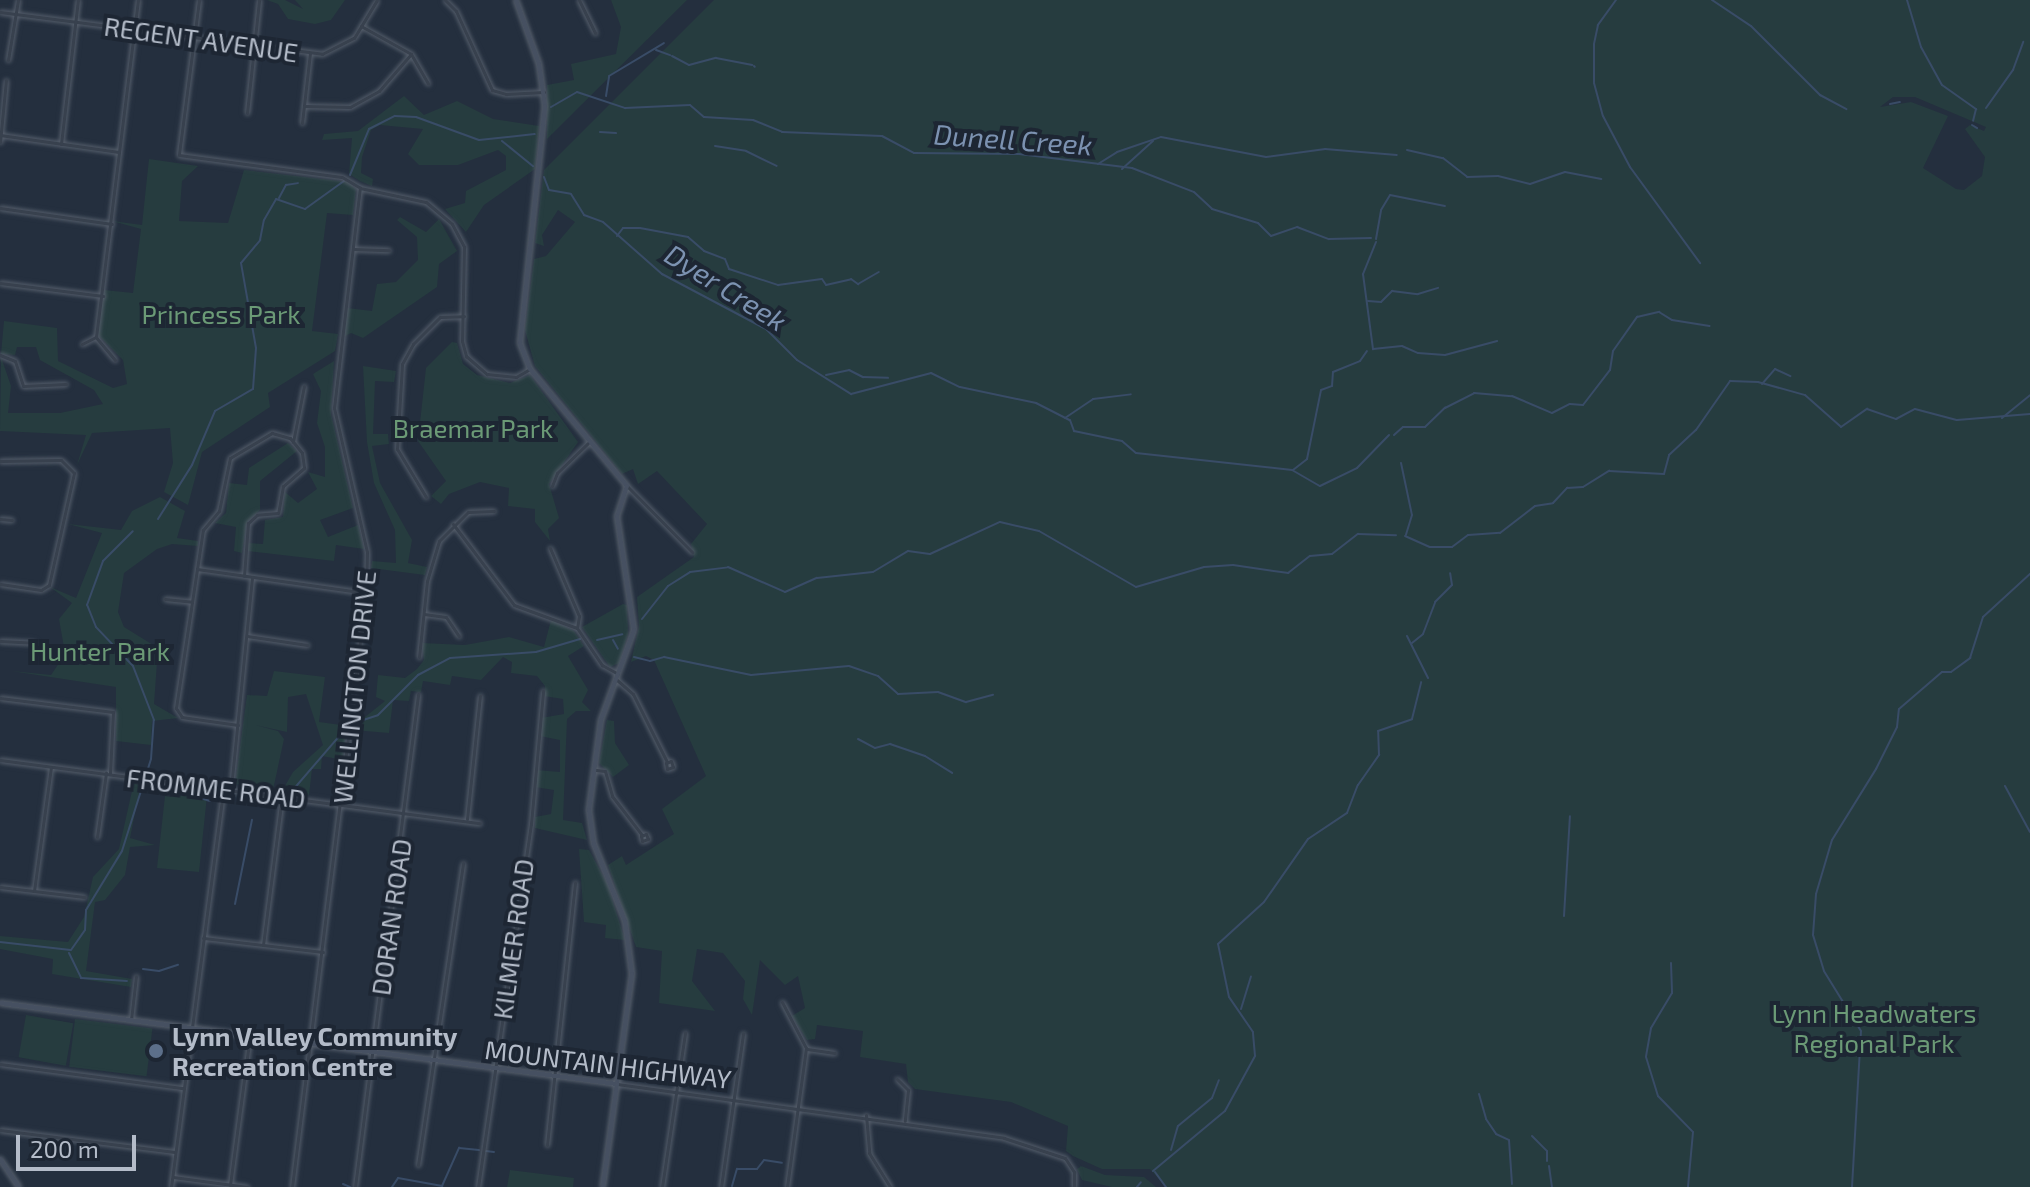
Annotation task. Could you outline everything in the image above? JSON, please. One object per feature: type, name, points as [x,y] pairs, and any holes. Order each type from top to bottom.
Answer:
[{"type":"street","points":[[8,60],[18,0]]},
{"type":"street","points":[[61,144],[78,0]]},
{"type":"street","points":[[115,360],[96,337],[138,0]]},
{"type":"street","points":[[199,0],[179,155],[342,177],[360,188],[419,198],[452,224],[467,265],[462,341],[475,367],[510,377],[530,369]]},
{"type":"street","points":[[247,113],[259,0]]},
{"type":"street","name":"REGENT AVENUE","points":[[0,12],[310,53],[343,47],[377,0]]},
{"type":"street","points":[[445,0],[456,11],[492,90],[544,92]]},
{"type":"street","points":[[516,0],[537,55],[544,92],[520,329],[530,369],[588,443],[692,552]]},
{"type":"street","points":[[579,0],[595,33]]},
{"type":"street","points":[[360,25],[411,54],[428,84]]},
{"type":"street","points":[[302,123],[310,53]]},
{"type":"street","points":[[304,106],[350,107],[379,91],[411,54]]},
{"type":"street","points":[[0,142],[6,80]]},
{"type":"street","points":[[1,135],[121,152]]},
{"type":"street","name":"WELLINGTON DRIVE","points":[[292,1187],[343,804],[366,593],[367,552],[334,408],[360,188]]},
{"type":"street","points":[[0,208],[112,224]]},
{"type":"street","points":[[353,249],[389,250]]},
{"type":"street","points":[[0,283],[103,296]]},
{"type":"street","points":[[426,497],[397,449],[402,364],[413,344],[440,317],[464,316]]},
{"type":"street","points":[[82,344],[96,337]]},
{"type":"street","points":[[0,355],[15,361],[23,386],[66,384]]},
{"type":"street","points":[[293,442],[304,386]]},
{"type":"street","points":[[238,725],[187,718],[176,711],[203,530],[225,495],[230,458],[267,434],[293,442],[302,453],[304,468],[283,486],[278,513],[257,515],[248,523],[244,576]]},
{"type":"street","points":[[552,486],[557,473],[588,443]]},
{"type":"street","points":[[0,461],[61,460],[71,465],[66,525],[49,585],[41,590],[0,584]]},
{"type":"street","points":[[603,1187],[631,987],[630,949],[625,921],[591,831],[593,769],[601,720],[635,623],[617,516],[627,486]]},
{"type":"street","points":[[419,657],[434,552],[453,524],[476,510],[494,511]]},
{"type":"street","points":[[0,519],[12,520]]},
{"type":"street","points":[[453,524],[514,605],[577,628],[602,665],[630,689],[667,762]]},
{"type":"street","points":[[550,548],[579,616],[577,628]]},
{"type":"street","points":[[197,569],[366,593]]},
{"type":"street","points":[[231,790],[252,577]]},
{"type":"street","points":[[165,599],[192,602]]},
{"type":"street","points":[[424,614],[446,617],[459,636]]},
{"type":"street","points":[[246,636],[307,645]]},
{"type":"street","points":[[0,641],[34,643]]},
{"type":"street","name":"KILMER ROAD","points":[[478,1187],[531,824],[543,691]]},
{"type":"street","name":"DORAN ROAD","points":[[355,1187],[375,1052],[418,694]]},
{"type":"street","points":[[466,821],[480,696]]},
{"type":"street","points":[[0,698],[113,712],[108,774],[97,837]]},
{"type":"street","name":"FROMME ROAD","points":[[0,760],[480,823]]},
{"type":"street","points":[[34,891],[51,767]]},
{"type":"street","points":[[593,769],[605,771],[612,796],[642,835]]},
{"type":"street","points":[[171,1187],[223,789]]},
{"type":"street","points":[[263,945],[282,796]]},
{"type":"street","points":[[418,1165],[463,863]]},
{"type":"street","points":[[547,1145],[558,1076],[575,882]]},
{"type":"street","points":[[0,887],[84,897]]},
{"type":"street","points":[[203,938],[324,952]]},
{"type":"street","points":[[130,1020],[136,976]]},
{"type":"street","points":[[782,1002],[806,1048],[787,1187]]},
{"type":"street","name":"MOUNTAIN HIGHWAY","points":[[0,1003],[905,1121],[998,1137],[1065,1158],[1074,1172],[1074,1187]]},
{"type":"street","points":[[662,1187],[685,1033]]},
{"type":"street","points":[[721,1187],[743,1034]]},
{"type":"street","points":[[230,1185],[250,1036]]},
{"type":"street","points":[[806,1048],[835,1053]]},
{"type":"street","points":[[0,1064],[184,1088]]},
{"type":"street","points":[[897,1079],[908,1090],[905,1121]]},
{"type":"street","points":[[866,1115],[869,1153],[890,1187]]},
{"type":"street","points":[[0,1130],[176,1152]]},
{"type":"street","points":[[0,1159],[16,1183]]},
{"type":"street","points":[[173,1177],[247,1187]]},
{"type":"green space","points":[[267,0],[285,0],[303,9],[295,0],[345,0],[331,20],[315,24],[288,19],[278,4]]},
{"type":"green space","points":[[611,0],[687,0],[547,139],[547,85],[574,80],[571,64],[616,54],[621,27]]},
{"type":"green space","name":"Lynn Headwaters Regional Park","points":[[714,0],[2030,0],[2030,1187],[1166,1187],[1150,1169],[1102,1169],[1073,1156],[1066,1151],[1068,1126],[1011,1102],[915,1089],[908,1082],[906,1064],[860,1057],[863,1031],[817,1025],[815,1039],[807,1040],[792,1016],[805,1008],[798,976],[785,985],[760,960],[752,1015],[743,999],[745,981],[723,953],[697,949],[692,981],[715,1011],[659,1003],[662,951],[636,947],[608,865],[622,856],[626,865],[674,834],[662,809],[706,776],[654,660],[646,656],[631,662],[639,626],[637,597],[694,557],[691,544],[707,524],[657,471],[638,484],[633,469],[622,474],[535,366],[525,330],[534,259],[546,256],[575,222],[558,210],[542,235],[544,246],[535,243],[544,170]],"holes":[[[1893,97],[1915,97],[1986,127],[1984,131],[1970,125],[1965,129],[1985,157],[1982,176],[1964,190],[1956,189],[1923,168],[1948,116],[1911,102],[1880,107]]]},
{"type":"green space","points":[[404,96],[424,115],[457,101],[493,119],[539,126],[535,169],[484,205],[466,232],[445,209],[465,203],[466,191],[506,170],[506,156],[498,150],[458,165],[419,165],[408,154],[423,129],[380,125],[371,130],[362,157],[361,173],[373,179],[372,186],[360,181],[349,174],[352,138],[322,140],[324,134],[358,131]]},
{"type":"green space","name":"Princess Park","points":[[149,159],[198,166],[182,181],[179,221],[228,223],[244,170],[349,182],[356,189],[353,215],[327,213],[312,331],[338,334],[335,351],[268,393],[270,407],[202,452],[188,505],[164,492],[173,463],[170,428],[92,433],[77,465],[86,435],[0,431],[1,357],[11,386],[8,413],[60,413],[103,404],[94,390],[40,360],[36,347],[17,347],[15,355],[1,354],[4,321],[57,328],[58,361],[113,388],[127,384],[123,360],[98,335],[104,290],[133,293],[141,229],[112,221],[142,225]]},
{"type":"green space","points":[[400,217],[426,232],[439,219],[457,251],[439,264],[437,287],[363,338],[351,333],[343,337],[347,308],[372,311],[377,284],[396,282],[418,260],[417,237],[397,220]]},
{"type":"green space","name":"Braemar Park","points":[[452,342],[457,343],[463,364],[477,375],[510,383],[530,375],[578,442],[549,484],[559,518],[548,529],[550,541],[535,522],[535,509],[508,506],[509,488],[480,482],[449,494],[441,504],[431,496],[446,481],[418,441],[426,368]]},
{"type":"green space","points":[[334,361],[331,414],[353,508],[320,520],[328,537],[358,525],[364,549],[336,545],[334,561],[247,551],[247,543],[263,544],[265,520],[283,517],[285,492],[298,503],[317,489],[308,472],[325,477],[325,447],[317,423],[321,391],[313,374]]},
{"type":"green space","points":[[363,366],[396,371],[394,382],[375,381],[373,434],[388,434],[389,444],[372,446],[380,483],[412,540],[408,563],[427,567],[425,575],[371,568],[372,561],[396,563],[395,530],[374,483],[367,442]]},
{"type":"green space","points":[[288,443],[297,451],[260,481],[260,510],[247,522],[242,553],[234,551],[236,527],[215,523],[226,513],[229,483],[247,485],[249,468]]},
{"type":"green space","name":"Hunter Park","points":[[160,497],[185,511],[177,538],[198,541],[198,546],[172,544],[157,549],[124,573],[118,612],[124,627],[158,648],[154,704],[178,718],[152,721],[151,745],[116,741],[116,687],[11,671],[51,675],[63,657],[40,645],[65,653],[59,619],[72,603],[50,587],[76,598],[102,533],[68,524],[121,530],[132,511]]},
{"type":"green space","points":[[623,604],[627,605],[628,634],[619,663],[610,667],[582,627]]},
{"type":"green space","points":[[551,620],[574,631],[584,646],[568,656],[588,690],[582,702],[591,711],[576,711],[567,719],[563,820],[582,823],[587,840],[535,828],[535,817],[551,814],[554,790],[535,787],[536,770],[560,772],[560,740],[540,736],[541,718],[564,714],[563,699],[544,696],[545,686],[537,676],[511,673],[512,662],[503,657],[481,680],[452,676],[450,685],[423,681],[421,692],[411,691],[409,701],[393,700],[389,733],[353,730],[354,716],[365,717],[385,701],[376,697],[378,675],[405,678],[424,660],[422,643],[465,645],[509,637],[544,647]]},
{"type":"green space","points":[[274,671],[325,677],[319,722],[341,725],[349,709],[343,760],[322,756],[321,769],[312,769],[309,795],[282,791],[293,772],[323,745],[306,694],[288,697],[287,732],[255,725],[278,731],[284,739],[273,790],[235,784],[247,695],[267,696]]},
{"type":"green space","points":[[607,720],[614,721],[615,743],[629,765],[613,777],[599,763]]},
{"type":"green space","points":[[134,782],[141,783],[130,838],[155,845],[130,847],[125,875],[105,900],[95,902],[86,971],[132,979],[131,987],[52,974],[53,959],[0,949],[0,936],[68,942],[84,917],[93,877],[119,849]]},
{"type":"green space","points":[[173,789],[207,796],[199,872],[157,868],[165,796],[171,797]]},
{"type":"green space","points":[[579,849],[589,850],[607,883],[625,940],[605,938],[606,925],[584,922]]},
{"type":"green space","points":[[26,1015],[73,1023],[66,1066],[19,1057]]},
{"type":"green space","points":[[75,1019],[152,1029],[147,1076],[69,1067]]},
{"type":"green space","points":[[1081,1166],[1105,1175],[1144,1177],[1156,1187],[1112,1187],[1082,1180],[1077,1169]]},
{"type":"green space","points":[[510,1170],[574,1178],[573,1187],[507,1187]]},
{"type":"waterway","points":[[1616,0],[1598,25],[1594,44],[1594,83],[1603,116],[1630,167],[1700,263]]},
{"type":"waterway","points":[[1712,0],[1751,26],[1820,95],[1846,109]]},
{"type":"waterway","points":[[1907,0],[1921,47],[1942,85],[1976,109],[1973,121]]},
{"type":"waterway","points":[[1986,108],[2013,70],[2023,42]]},
{"type":"waterway","points":[[606,96],[609,76],[664,43]]},
{"type":"waterway","points":[[656,50],[670,55]]},
{"type":"waterway","points":[[672,56],[689,65],[716,58],[752,65]]},
{"type":"waterway","name":"Dunell Creek","points":[[551,107],[577,92],[625,108],[690,105],[704,117],[753,120],[782,132],[882,136],[914,153],[1019,154],[1132,168],[1194,192],[1212,209],[1258,223],[1271,236],[1297,227],[1329,239],[1371,238]]},
{"type":"waterway","points":[[1890,104],[1900,102]]},
{"type":"waterway","points":[[350,175],[369,129],[395,116],[416,117],[479,140],[535,134]]},
{"type":"waterway","points":[[1972,125],[1977,128]]},
{"type":"waterway","points":[[600,132],[616,133]]},
{"type":"waterway","points":[[1098,164],[1117,152],[1161,137],[1266,157],[1325,149],[1397,155]]},
{"type":"waterway","points":[[502,141],[533,166]]},
{"type":"waterway","points":[[1122,169],[1153,141]]},
{"type":"waterway","points":[[715,146],[746,151],[777,166]]},
{"type":"waterway","points":[[1407,150],[1443,158],[1467,177],[1498,176],[1530,184],[1565,172],[1601,179]]},
{"type":"waterway","name":"Dyer Creek","points":[[544,177],[549,190],[571,194],[584,215],[603,222],[662,274],[766,329],[797,360],[851,394],[931,373],[960,387],[1036,403],[1070,420],[1074,431],[1122,441],[1136,453],[1292,470],[1320,486],[1357,468],[1389,435]]},
{"type":"waterway","points":[[158,519],[192,465],[215,411],[253,389],[256,348],[241,263],[260,240],[264,220],[276,199],[305,209],[344,181]]},
{"type":"waterway","points":[[279,198],[286,185],[298,183]]},
{"type":"waterway","points":[[1376,239],[1381,210],[1390,195],[1445,206]]},
{"type":"waterway","points":[[617,236],[623,228],[640,228],[688,237],[704,251],[725,259],[729,269],[778,285],[822,279],[826,285],[851,279],[858,284],[879,272]]},
{"type":"waterway","points":[[1376,242],[1363,274],[1373,349],[1402,346],[1418,353],[1445,355],[1497,341]]},
{"type":"waterway","points":[[1368,301],[1381,302],[1392,291],[1418,294],[1438,288]]},
{"type":"waterway","points":[[1394,435],[1403,427],[1425,427],[1445,408],[1474,393],[1512,396],[1552,413],[1570,404],[1583,405],[1610,370],[1613,351],[1637,317],[1659,312],[1672,320],[1710,326]]},
{"type":"waterway","points":[[1293,470],[1307,459],[1321,390],[1332,386],[1333,372],[1360,361],[1367,351]]},
{"type":"waterway","points":[[1762,384],[1775,369],[1790,376]]},
{"type":"waterway","points":[[826,375],[849,370],[863,377],[888,378]]},
{"type":"waterway","points":[[1405,536],[1430,547],[1452,547],[1468,535],[1500,533],[1535,506],[1553,503],[1567,488],[1583,487],[1609,471],[1664,474],[1669,455],[1696,430],[1730,381],[1758,382],[1805,395],[1841,427],[1867,409],[1896,419],[1915,409],[1957,420],[2030,414]]},
{"type":"waterway","points":[[1065,418],[1093,399],[1131,394]]},
{"type":"waterway","points":[[2002,418],[2030,395]]},
{"type":"waterway","points":[[1401,463],[1412,515],[1406,535]]},
{"type":"waterway","points":[[642,619],[668,586],[690,572],[728,567],[785,592],[817,578],[873,572],[908,551],[930,554],[1000,522],[1039,531],[1136,587],[1204,567],[1233,565],[1288,573],[1310,556],[1332,554],[1358,534],[1396,535]]},
{"type":"waterway","points":[[0,942],[71,950],[85,930],[86,910],[122,851],[151,759],[154,720],[133,666],[96,627],[87,605],[103,561],[133,531]]},
{"type":"waterway","points":[[1412,643],[1423,634],[1435,602],[1452,585],[1450,573]]},
{"type":"waterway","points":[[1852,1187],[1861,1031],[1824,971],[1813,935],[1816,894],[1832,840],[1876,769],[1897,727],[1899,709],[1942,672],[1951,672],[1970,658],[1983,617],[2030,574]]},
{"type":"waterway","points":[[597,640],[622,634]]},
{"type":"waterway","points":[[1407,636],[1428,678]]},
{"type":"waterway","points":[[354,723],[378,715],[418,675],[450,658],[536,652],[580,639]]},
{"type":"waterway","points":[[613,640],[618,649]]},
{"type":"waterway","points":[[634,657],[650,661],[664,657],[751,675],[849,666],[878,676],[898,694],[938,692],[966,702],[993,695]]},
{"type":"waterway","points":[[1153,1171],[1225,1111],[1255,1056],[1253,1032],[1229,997],[1218,944],[1264,902],[1308,839],[1347,813],[1358,785],[1379,755],[1378,731],[1412,719],[1421,682]]},
{"type":"waterway","points":[[292,791],[348,726]]},
{"type":"waterway","points":[[858,739],[875,748],[890,744],[925,756],[952,773]]},
{"type":"waterway","points":[[2005,786],[2030,832]]},
{"type":"waterway","points":[[168,788],[210,801]]},
{"type":"waterway","points":[[1564,916],[1570,816]]},
{"type":"waterway","points":[[235,904],[252,820]]},
{"type":"waterway","points":[[69,953],[81,978],[127,981]]},
{"type":"waterway","points":[[1671,963],[1672,993],[1651,1028],[1646,1057],[1658,1096],[1693,1132],[1688,1187]]},
{"type":"waterway","points":[[143,969],[159,971],[178,965]]},
{"type":"waterway","points":[[1241,1009],[1251,977]]},
{"type":"waterway","points":[[1171,1150],[1178,1126],[1212,1098],[1219,1080]]},
{"type":"waterway","points":[[1479,1094],[1486,1119],[1496,1134],[1509,1140],[1512,1184]]},
{"type":"waterway","points":[[1532,1136],[1547,1151],[1547,1161]]},
{"type":"waterway","points":[[392,1187],[398,1178],[442,1186],[459,1148],[479,1150]]},
{"type":"waterway","points":[[486,1151],[494,1152]]},
{"type":"waterway","points":[[732,1186],[737,1169],[757,1169],[764,1160],[782,1163]]},
{"type":"waterway","points":[[1549,1166],[1552,1187]]},
{"type":"waterway","points":[[1155,1172],[1166,1187]]},
{"type":"waterway","points":[[1137,1187],[1141,1182]]},
{"type":"waterway","points":[[343,1184],[350,1187]]},
{"type":"place","name":"Lynn Valley Community Recreation Centre","points":[[156,1051]]}]
